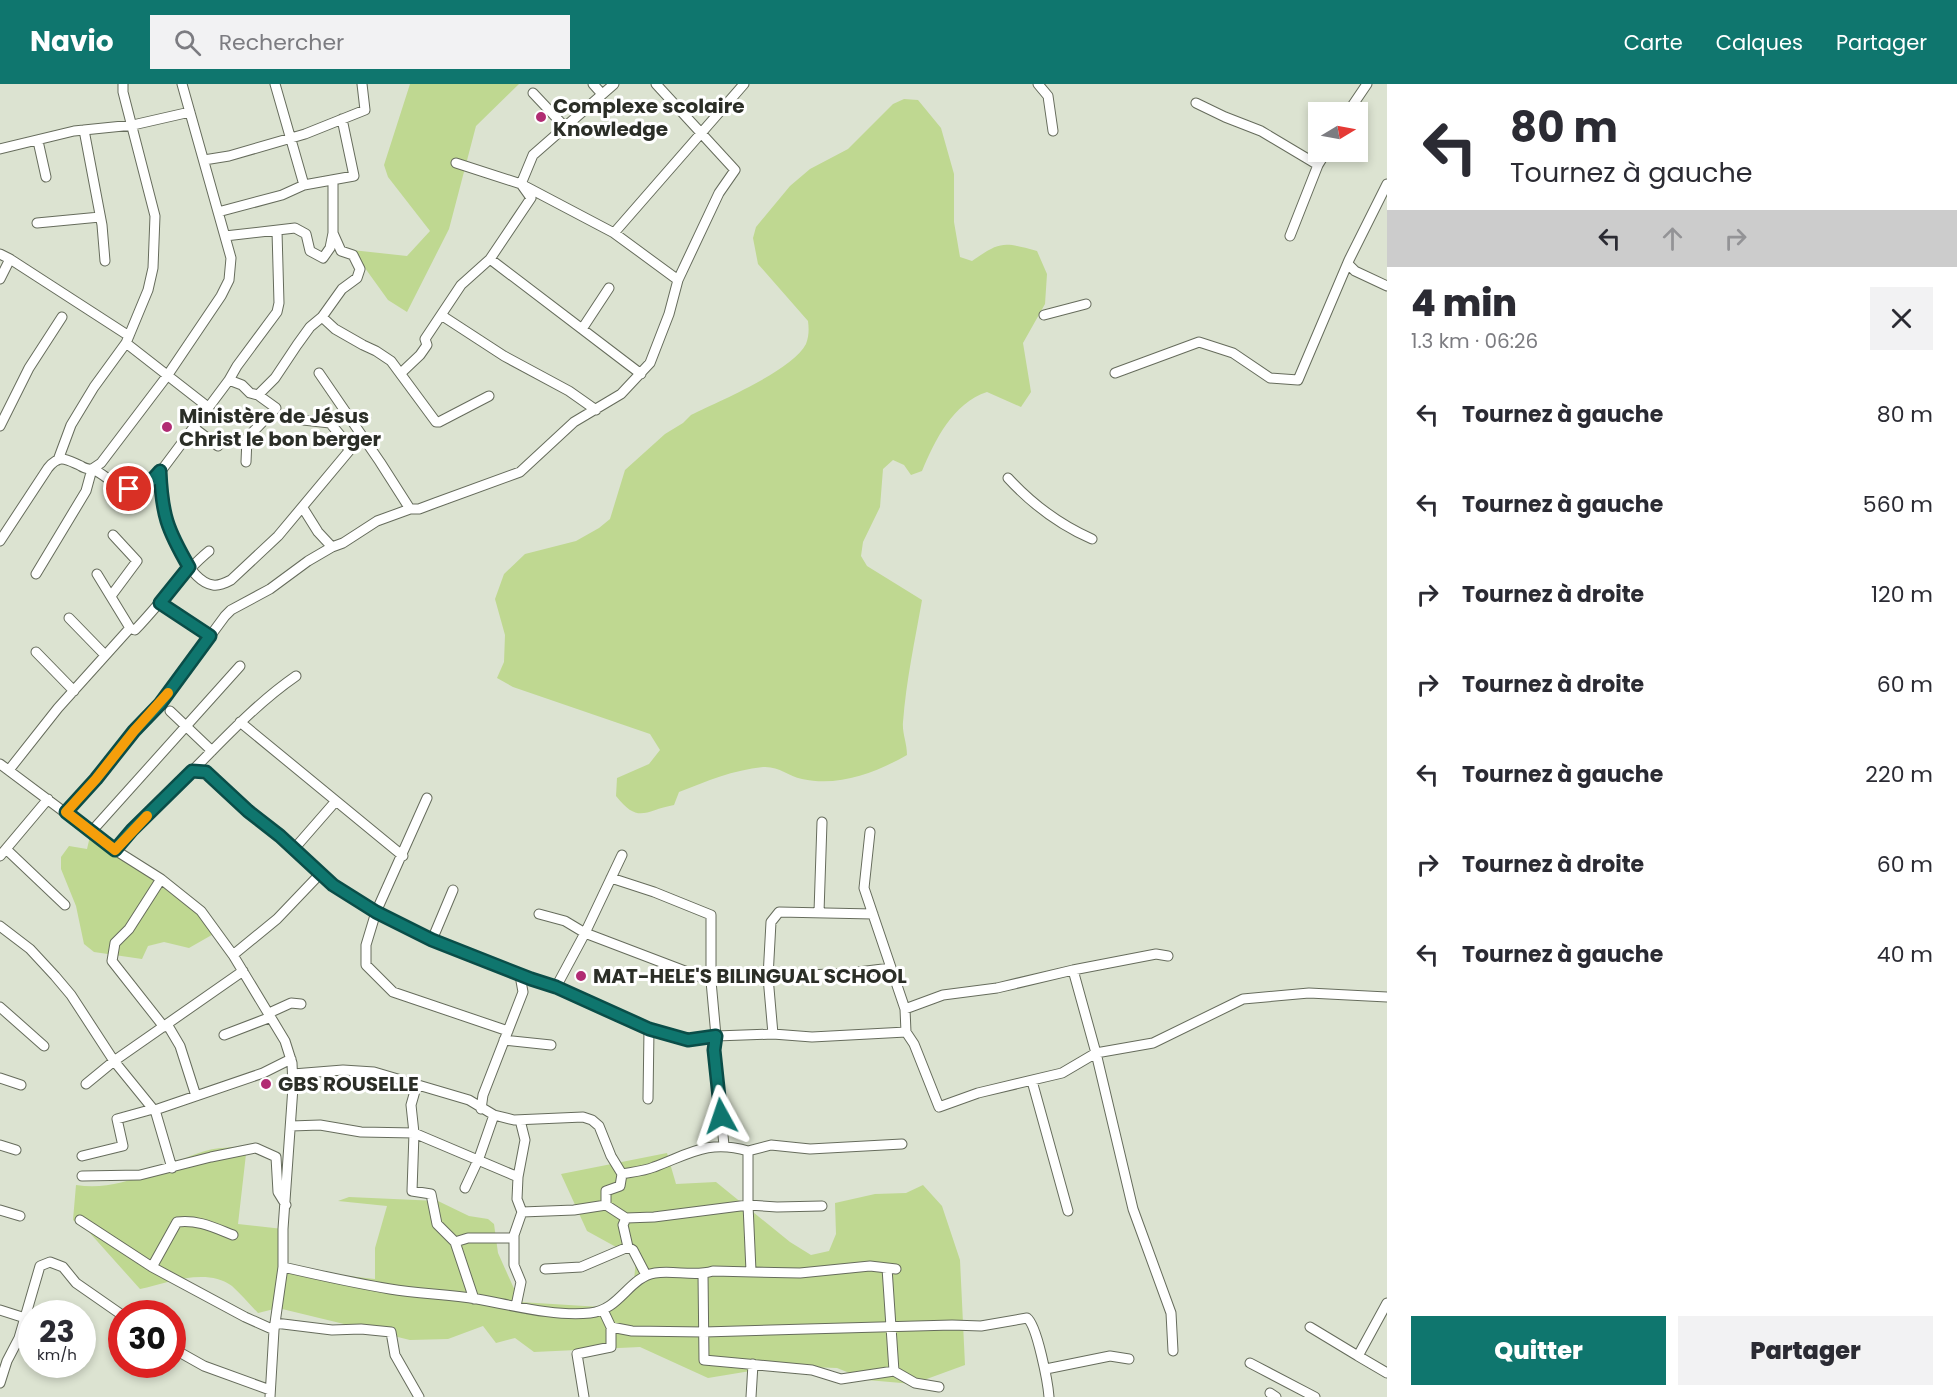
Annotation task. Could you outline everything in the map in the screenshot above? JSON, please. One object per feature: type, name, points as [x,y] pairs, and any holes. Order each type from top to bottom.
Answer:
[{"type":"street","points":[[0,541],[48,468],[58,460],[71,425],[94,387],[128,340],[148,290],[155,245],[155,216],[123,84]]},
{"type":"street","points":[[36,574],[86,491],[92,469],[101,463],[167,376],[226,288],[231,271],[231,258],[182,84]]},
{"type":"street","points":[[275,84],[304,185]]},
{"type":"street","points":[[204,160],[228,156],[289,138],[365,110],[362,84]]},
{"type":"street","points":[[593,84],[602,94]]},
{"type":"street","points":[[521,184],[533,155],[614,84]]},
{"type":"street","points":[[66,812],[134,731],[160,704],[231,610],[270,589],[292,572],[332,547],[344,543],[377,521],[410,509],[419,509],[520,472],[567,427],[621,394],[650,363],[669,314],[678,279],[719,193],[735,170],[656,84]]},
{"type":"street","points":[[614,233],[744,84]]},
{"type":"street","points":[[1038,84],[1048,96],[1053,132]]},
{"type":"street","points":[[1355,102],[1367,84]]},
{"type":"street","points":[[533,93],[565,127]]},
{"type":"street","points":[[1196,103],[1261,131],[1318,165]]},
{"type":"street","points":[[0,149],[84,130],[133,125],[190,112]]},
{"type":"street","points":[[218,212],[282,195],[304,185],[354,176],[342,119]]},
{"type":"street","points":[[84,130],[100,217],[105,261]]},
{"type":"street","points":[[38,141],[46,177]]},
{"type":"street","points":[[1290,236],[1320,162]]},
{"type":"street","points":[[456,163],[521,184],[614,233],[678,279]]},
{"type":"street","points":[[225,236],[294,228],[306,234],[310,251],[323,258],[330,248],[333,234],[333,180]]},
{"type":"street","points":[[401,373],[420,355],[427,345],[425,339],[461,285],[490,260],[531,198],[521,184]]},
{"type":"street","points":[[1115,373],[1199,342],[1233,353],[1270,378],[1298,380],[1348,264],[1387,184]]},
{"type":"street","points":[[37,223],[100,217]]},
{"type":"street","points":[[58,460],[68,459],[80,466],[92,469],[122,488],[129,489],[151,481],[194,428],[277,312],[279,303],[277,231]]},
{"type":"street","points":[[258,394],[275,378],[310,327],[322,317],[342,289],[357,278],[360,269],[353,255],[341,251],[333,234]]},
{"type":"street","points":[[0,254],[128,340],[167,376],[208,407]]},
{"type":"street","points":[[0,279],[10,259]]},
{"type":"street","points":[[490,260],[641,374]]},
{"type":"street","points":[[1348,264],[1387,286]]},
{"type":"street","points":[[582,329],[609,288]]},
{"type":"street","points":[[1044,315],[1086,304]]},
{"type":"street","points":[[441,315],[504,356],[569,391],[596,410]]},
{"type":"street","points":[[0,426],[29,368],[62,317]]},
{"type":"street","points":[[322,317],[335,329],[376,351],[391,362],[436,422],[489,396]]},
{"type":"street","points":[[319,373],[410,509]]},
{"type":"street","points":[[229,380],[242,385],[250,393],[258,394],[276,408],[247,438],[246,462]]},
{"type":"street","points":[[294,419],[330,423],[345,441],[349,451]]},
{"type":"street","points":[[194,428],[218,446]]},
{"type":"street","points":[[160,471],[162,504],[167,525],[189,567],[209,584],[215,586],[231,580],[278,536],[349,451],[366,441]]},
{"type":"street","points":[[1008,478],[1029,501],[1071,530],[1092,539]]},
{"type":"street","points":[[303,508],[318,532],[332,547]]},
{"type":"street","points":[[111,596],[137,561],[113,535]]},
{"type":"street","points":[[97,574],[130,628],[135,630],[189,567],[209,551]]},
{"type":"street","points":[[160,603],[210,636]]},
{"type":"street","points":[[69,618],[105,655]]},
{"type":"street","points":[[9,770],[58,708],[130,628]]},
{"type":"street","points":[[36,652],[74,691]]},
{"type":"street","points":[[91,832],[240,666]]},
{"type":"street","points":[[115,850],[132,830],[240,722],[271,693],[296,676]]},
{"type":"street","points":[[170,711],[212,751]]},
{"type":"street","points":[[240,722],[403,856]]},
{"type":"street","points":[[0,764],[115,850],[161,879],[201,911],[233,955],[270,1015],[285,1041],[291,1059],[293,1074],[283,1229],[283,1267],[275,1326],[270,1394],[186,1356]]},
{"type":"street","points":[[192,771],[206,772],[333,885],[376,912],[432,940],[556,987],[649,1029],[688,1040],[716,1036],[773,1034],[812,1037],[906,1032]]},
{"type":"street","points":[[427,798],[376,912],[366,945],[366,965],[393,992],[506,1036],[551,1045]]},
{"type":"street","points":[[48,799],[3,852],[65,905]]},
{"type":"street","points":[[294,849],[336,802]]},
{"type":"street","points":[[819,912],[822,822]]},
{"type":"street","points":[[870,832],[864,888],[905,1009],[906,1032],[914,1044],[939,1107],[978,1093],[1062,1073],[1096,1053],[1153,1043],[1243,999],[1309,993],[1387,997]]},
{"type":"street","points":[[556,987],[622,855]]},
{"type":"street","points":[[233,955],[278,919],[320,874]]},
{"type":"street","points":[[610,878],[654,892],[711,915],[711,981],[716,1036],[714,1050],[724,1145]]},
{"type":"street","points":[[161,879],[129,930],[115,944],[112,961],[180,1046],[196,1096]]},
{"type":"street","points":[[432,940],[453,890]]},
{"type":"street","points":[[773,1034],[768,977],[771,922],[779,912],[873,914]]},
{"type":"street","points":[[539,914],[565,921],[585,933],[711,981]]},
{"type":"street","points":[[0,926],[30,949],[71,995],[114,1061],[154,1109],[172,1168]]},
{"type":"street","points":[[905,1009],[943,995],[997,988],[1156,954],[1168,956]]},
{"type":"street","points":[[768,977],[850,973],[891,968]]},
{"type":"street","points":[[1073,970],[1096,1053],[1133,1209],[1171,1313],[1173,1351]]},
{"type":"street","points":[[87,1084],[114,1061],[243,971]]},
{"type":"street","points":[[482,1109],[483,1095],[523,992],[521,981],[531,979]]},
{"type":"street","points":[[224,1035],[291,1003],[301,1004]]},
{"type":"street","points":[[0,1007],[44,1046]]},
{"type":"street","points":[[648,1099],[649,1029]]},
{"type":"street","points":[[82,1156],[123,1146],[117,1119],[196,1096],[263,1073],[291,1059]]},
{"type":"street","points":[[293,1074],[343,1070],[374,1072],[470,1100],[494,1115],[520,1120],[583,1117],[592,1120],[599,1126],[611,1156],[622,1174],[621,1186],[606,1191],[606,1205]]},
{"type":"street","points":[[0,1078],[21,1085]]},
{"type":"street","points":[[1032,1081],[1068,1211]]},
{"type":"street","points":[[417,1084],[411,1105],[414,1133],[412,1191],[431,1194],[437,1224],[454,1242],[474,1299]]},
{"type":"street","points":[[470,1100],[483,1095]]},
{"type":"street","points":[[465,1188],[479,1158],[494,1115]]},
{"type":"street","points":[[516,1306],[521,1282],[514,1265],[514,1238],[522,1212],[518,1199],[518,1177],[525,1140],[520,1120]]},
{"type":"street","points":[[291,1126],[320,1125],[361,1132],[414,1133],[479,1158],[518,1177]]},
{"type":"street","points":[[622,1174],[652,1168],[694,1150],[724,1145],[748,1151],[771,1145],[810,1149],[902,1144]]},
{"type":"street","points":[[0,1145],[16,1150]]},
{"type":"street","points":[[82,1176],[140,1175],[211,1156],[256,1148],[276,1157],[278,1192],[286,1206]]},
{"type":"street","points":[[748,1151],[751,1271]]},
{"type":"street","points":[[522,1212],[574,1210],[606,1205],[626,1218],[654,1217],[748,1205],[822,1206]]},
{"type":"street","points":[[0,1210],[20,1216]]},
{"type":"street","points":[[626,1218],[623,1226],[628,1248]]},
{"type":"street","points":[[80,1220],[152,1267],[245,1317],[275,1326],[391,1332],[395,1355],[420,1397]]},
{"type":"street","points":[[152,1267],[177,1222],[187,1220],[196,1222],[233,1235]]},
{"type":"street","points":[[454,1242],[468,1238],[514,1238]]},
{"type":"street","points":[[544,1269],[581,1267],[628,1248],[633,1250],[646,1275]]},
{"type":"street","points":[[30,1300],[40,1266],[50,1262],[63,1267],[76,1282],[108,1305]]},
{"type":"street","points":[[283,1267],[392,1290],[590,1313],[614,1304],[646,1275],[672,1272],[703,1274],[713,1271],[800,1273],[870,1266],[891,1268],[890,1327],[894,1371]]},
{"type":"street","points":[[703,1274],[704,1359],[812,1370],[841,1379],[894,1371],[915,1383],[939,1387]]},
{"type":"street","points":[[1358,1356],[1387,1303]]},
{"type":"street","points":[[0,1310],[18,1316]]},
{"type":"street","points":[[584,1397],[577,1354],[611,1347],[611,1327],[603,1310]]},
{"type":"street","points":[[611,1327],[632,1331],[704,1332],[981,1326],[1027,1318],[1031,1321],[1046,1369],[1049,1397]]},
{"type":"street","points":[[1310,1327],[1387,1373]]},
{"type":"street","points":[[0,1383],[4,1360],[18,1339]]},
{"type":"street","points":[[1046,1369],[1110,1356],[1129,1359]]},
{"type":"street","points":[[1250,1363],[1315,1397]]},
{"type":"street","points":[[751,1397],[753,1364]]},
{"type":"green space","points":[[410,84],[519,84],[476,126],[449,229],[407,312],[388,300],[352,250],[407,256],[430,231],[388,177],[384,165]]},
{"type":"green space","points":[[904,99],[918,100],[941,128],[954,174],[954,222],[960,257],[972,261],[996,247],[1017,246],[1037,251],[1047,274],[1045,304],[1023,343],[1031,392],[1021,407],[987,392],[975,397],[955,414],[939,435],[922,471],[911,475],[904,465],[893,460],[883,469],[880,507],[863,542],[861,556],[867,566],[922,600],[904,707],[903,726],[907,755],[869,773],[843,780],[802,779],[769,767],[741,771],[720,776],[679,792],[674,805],[637,813],[624,805],[616,796],[617,778],[649,764],[660,750],[650,734],[513,687],[497,678],[504,662],[505,635],[495,599],[504,574],[525,554],[576,541],[599,528],[610,519],[625,470],[665,434],[691,415],[771,375],[798,354],[807,341],[808,321],[758,264],[753,238],[756,227],[790,186],[810,169],[848,149],[893,104]]},
{"type":"green space","points":[[91,832],[161,879],[217,932],[189,948],[164,942],[148,946],[142,959],[94,952],[84,944],[76,906],[61,869],[61,857],[69,846],[87,849]]},
{"type":"green space","points":[[232,1147],[246,1154],[238,1224],[283,1229],[283,1267],[375,1279],[375,1248],[387,1206],[338,1201],[349,1197],[438,1201],[469,1216],[488,1219],[494,1224],[498,1253],[520,1302],[601,1307],[634,1281],[636,1258],[587,1231],[561,1174],[667,1153],[676,1184],[716,1182],[790,1242],[811,1255],[829,1251],[836,1234],[835,1203],[875,1194],[906,1193],[923,1185],[942,1206],[960,1260],[965,1365],[913,1384],[867,1380],[837,1368],[781,1366],[708,1378],[640,1347],[534,1352],[515,1338],[496,1343],[483,1326],[448,1339],[410,1340],[278,1308],[258,1313],[232,1286],[222,1280],[187,1278],[140,1289],[89,1232],[73,1220],[76,1185],[110,1185],[142,1176],[205,1151]]},
{"type":"slow traffic","points":[[147,816],[115,850],[66,812],[168,693]]},
{"type":"place","name":"Complexe scolaire Knowledge","points":[[541,117]]},
{"type":"place","name":"Ministère de Jésus Christ le bon berger","points":[[167,427]]},
{"type":"place","name":"MAT-HELE'S BILINGUAL SCHOOL","points":[[581,976]]},
{"type":"place","name":"GBS ROUSELLE","points":[[266,1084]]},
{"type":"route","points":[[129,489],[151,481],[160,471],[162,504],[167,525],[189,567],[160,603],[210,636],[160,704],[134,731],[66,812],[115,850],[192,771],[206,772],[333,885],[376,912],[432,940],[556,987],[649,1029],[688,1040],[716,1036],[714,1050],[721,1116]]}]
